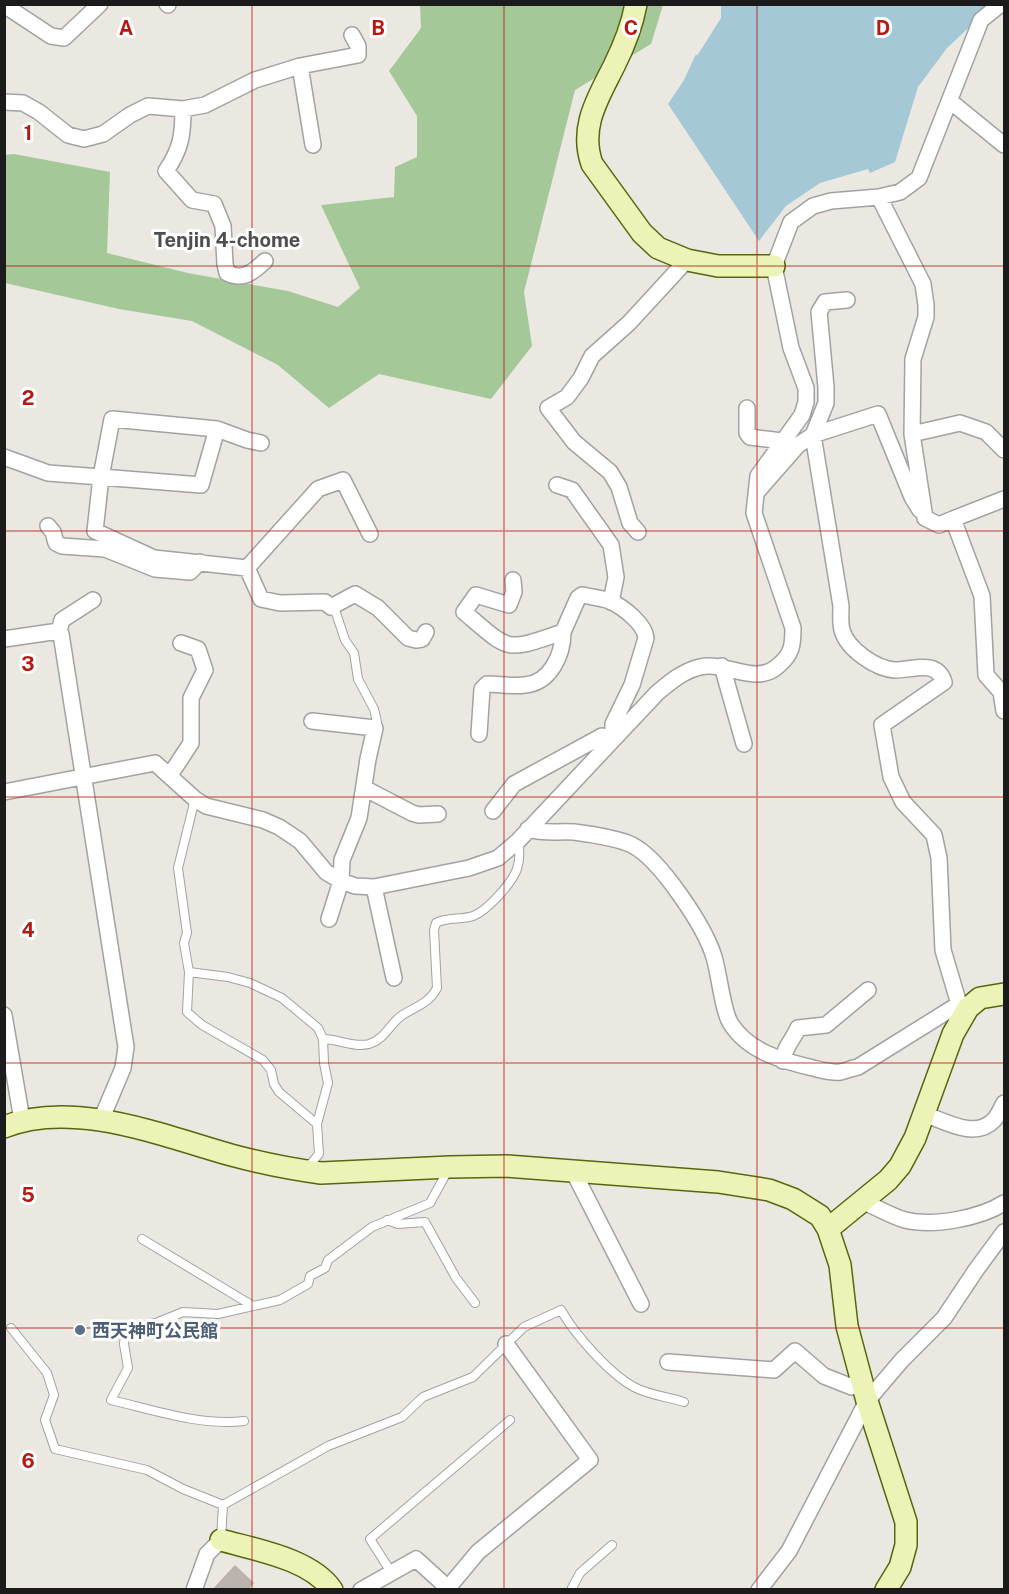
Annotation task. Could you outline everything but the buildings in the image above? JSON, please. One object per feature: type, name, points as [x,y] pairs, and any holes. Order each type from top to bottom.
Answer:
[{"type":"street","points":[[4,5],[51,36],[64,38],[100,4]]},
{"type":"street","points":[[636,4],[632,25],[593,105],[588,127],[588,154],[592,164],[642,233],[658,248],[687,260],[718,266],[774,266]]},
{"type":"street","points":[[4,792],[155,764],[206,806],[263,820],[279,827],[300,841],[326,872],[341,881],[356,886],[374,887],[469,868],[498,858],[557,802],[613,739],[657,693],[677,676],[700,667],[722,666],[756,675],[772,672],[789,657],[793,647],[794,628],[754,513],[754,495],[758,476],[802,415],[806,402],[806,388],[791,348],[774,266],[791,222],[813,206],[831,201],[879,197],[900,192],[919,178],[981,20],[1001,4]]},
{"type":"street","points":[[4,102],[23,104],[39,112],[68,135],[84,139],[103,134],[130,115],[148,106],[183,109],[205,105],[255,80],[300,66],[358,55],[358,46],[352,35]]},
{"type":"street","points":[[300,66],[313,145]]},
{"type":"street","points":[[950,100],[1005,145]]},
{"type":"street","points":[[183,109],[183,128],[178,153],[166,171],[192,200],[214,204],[223,226],[227,273],[235,276],[250,274],[266,261]]},
{"type":"street","points":[[879,197],[923,284],[926,317],[913,358],[912,434],[925,518]]},
{"type":"street","points":[[638,532],[630,523],[619,487],[610,472],[574,441],[548,408],[567,397],[581,378],[592,356],[629,322],[687,260]]},
{"type":"street","points":[[828,1229],[888,1180],[900,1166],[915,1138],[963,1006],[943,950],[939,858],[934,836],[903,802],[891,777],[882,725],[944,682],[935,669],[925,667],[893,670],[871,663],[858,653],[842,630],[841,606],[813,435],[826,403],[819,312],[825,302],[847,300]]},
{"type":"street","points":[[747,408],[747,433],[750,437],[782,441]]},
{"type":"street","points":[[754,495],[798,446],[813,435],[878,414],[912,497],[925,518],[939,525],[1005,499]]},
{"type":"street","points":[[247,568],[154,558],[95,531],[101,477],[112,418],[216,429],[261,443]]},
{"type":"street","points":[[912,434],[960,423],[986,432],[1005,450]]},
{"type":"street","points":[[4,457],[48,473],[201,485],[216,429]]},
{"type":"street","points":[[247,568],[318,489],[343,480],[370,534]]},
{"type":"street","points":[[557,485],[572,490],[611,545],[616,577],[611,602]]},
{"type":"street","points":[[953,519],[982,596],[986,675],[1001,692],[1005,711]]},
{"type":"street","points":[[48,526],[53,532],[56,543],[62,546],[105,549],[155,569],[190,572],[200,562]]},
{"type":"street","points":[[247,568],[261,599],[280,603],[325,602],[332,607],[356,594],[378,608],[408,638],[422,639],[426,632]]},
{"type":"street","points":[[513,580],[514,592],[509,605],[476,595],[464,612],[498,641],[510,646],[522,646],[563,632]]},
{"type":"street","points":[[479,734],[482,689],[487,684],[526,685],[540,680],[554,667],[563,640],[563,632],[578,598],[582,595],[611,602],[638,620],[645,630],[646,638],[632,685],[613,724],[613,739]]},
{"type":"street","points":[[93,600],[62,620],[59,631],[126,1047],[123,1068],[100,1120]]},
{"type":"street","points":[[4,639],[59,631]]},
{"type":"street","points":[[170,776],[191,742],[191,698],[205,670],[198,649],[181,643]]},
{"type":"street","points":[[722,666],[744,744]]},
{"type":"street","points":[[312,721],[375,728],[359,818],[342,860],[341,881],[330,919]]},
{"type":"street","points":[[493,811],[514,784],[602,736],[613,739]]},
{"type":"street","points":[[364,788],[412,813],[438,814]]},
{"type":"street","points":[[523,835],[573,832],[632,844],[647,856],[677,891],[705,933],[714,957],[730,1023],[746,1040],[765,1053],[783,1061],[839,1072],[858,1067],[963,1006],[980,998],[1005,994]]},
{"type":"street","points":[[374,887],[394,978]]},
{"type":"street","points":[[783,1061],[783,1051],[798,1028],[826,1025],[868,990]]},
{"type":"street","points":[[4,1015],[13,1123],[72,1116],[100,1120],[244,1158],[304,1171],[337,1172],[506,1166],[718,1182],[769,1190],[793,1199],[820,1216],[828,1229],[840,1265],[847,1326],[906,1522],[906,1545],[900,1567],[886,1590]]},
{"type":"street","points":[[924,1114],[965,1129],[978,1128],[993,1121],[1005,1104]]},
{"type":"street","points":[[573,1171],[641,1304]]},
{"type":"street","points":[[862,1201],[905,1220],[934,1224],[991,1211],[1005,1203]]},
{"type":"street","points":[[759,1590],[789,1551],[865,1392],[945,1318],[976,1270],[1005,1232]]},
{"type":"street","points":[[362,1590],[416,1559],[448,1588],[478,1552],[590,1460],[506,1344]]},
{"type":"street","points":[[668,1362],[774,1370],[795,1351],[824,1376],[865,1392]]},
{"type":"street","points":[[194,1590],[207,1554],[221,1540],[300,1564],[327,1582],[332,1590]]},
{"type":"lane","points":[[332,607],[345,640],[354,653],[358,679],[374,709],[377,722],[375,728]]},
{"type":"lane","points":[[195,799],[178,868],[187,933],[184,943],[189,972],[187,1012],[202,1025],[263,1060],[271,1070],[274,1084],[279,1092],[317,1124]]},
{"type":"lane","points":[[323,1039],[356,1045],[369,1044],[383,1037],[399,1017],[423,1004],[433,995],[437,988],[434,930],[436,923],[472,916],[486,908],[517,869],[523,835]]},
{"type":"lane","points":[[189,972],[228,977],[250,983],[282,998],[318,1028],[323,1039],[328,1083],[317,1124],[319,1154],[304,1171]]},
{"type":"lane","points":[[244,1421],[196,1420],[111,1400],[128,1368],[124,1344],[126,1329],[156,1323],[183,1312],[218,1314],[280,1300],[308,1284],[310,1276],[325,1268],[328,1260],[372,1227],[430,1203],[450,1167]]},
{"type":"lane","points":[[387,1220],[398,1224],[425,1222],[456,1278],[475,1303]]},
{"type":"lane","points":[[142,1239],[253,1306]]},
{"type":"lane","points":[[11,1328],[46,1373],[54,1395],[45,1420],[55,1449],[147,1470],[183,1490],[223,1505],[328,1446],[402,1417],[423,1397],[473,1377],[524,1327],[561,1310],[570,1326],[617,1376],[636,1388],[684,1402]]},
{"type":"lane","points":[[391,1572],[370,1539],[510,1420]]},
{"type":"lane","points":[[221,1540],[223,1505]]},
{"type":"lane","points":[[574,1590],[572,1588],[580,1573],[612,1545]]},
{"type":"green space","points":[[420,5],[663,5],[651,44],[575,90],[524,292],[532,346],[491,399],[379,374],[329,408],[278,365],[192,321],[119,309],[5,283],[4,155],[14,154],[110,172],[107,253],[188,273],[288,291],[338,307],[360,288],[321,205],[394,197],[395,167],[417,157],[417,116],[389,71],[421,28]]},
{"type":"water","points":[[721,5],[993,5],[947,48],[918,87],[895,162],[870,173],[868,169],[820,183],[786,206],[759,241],[668,104],[684,80],[696,54],[697,56],[721,18]]},
{"type":"place","name":"西天神町公民館","points":[[80,1330]]},
{"type":"district","name":"Tenjin 4-chome","points":[[227,240]]}]
